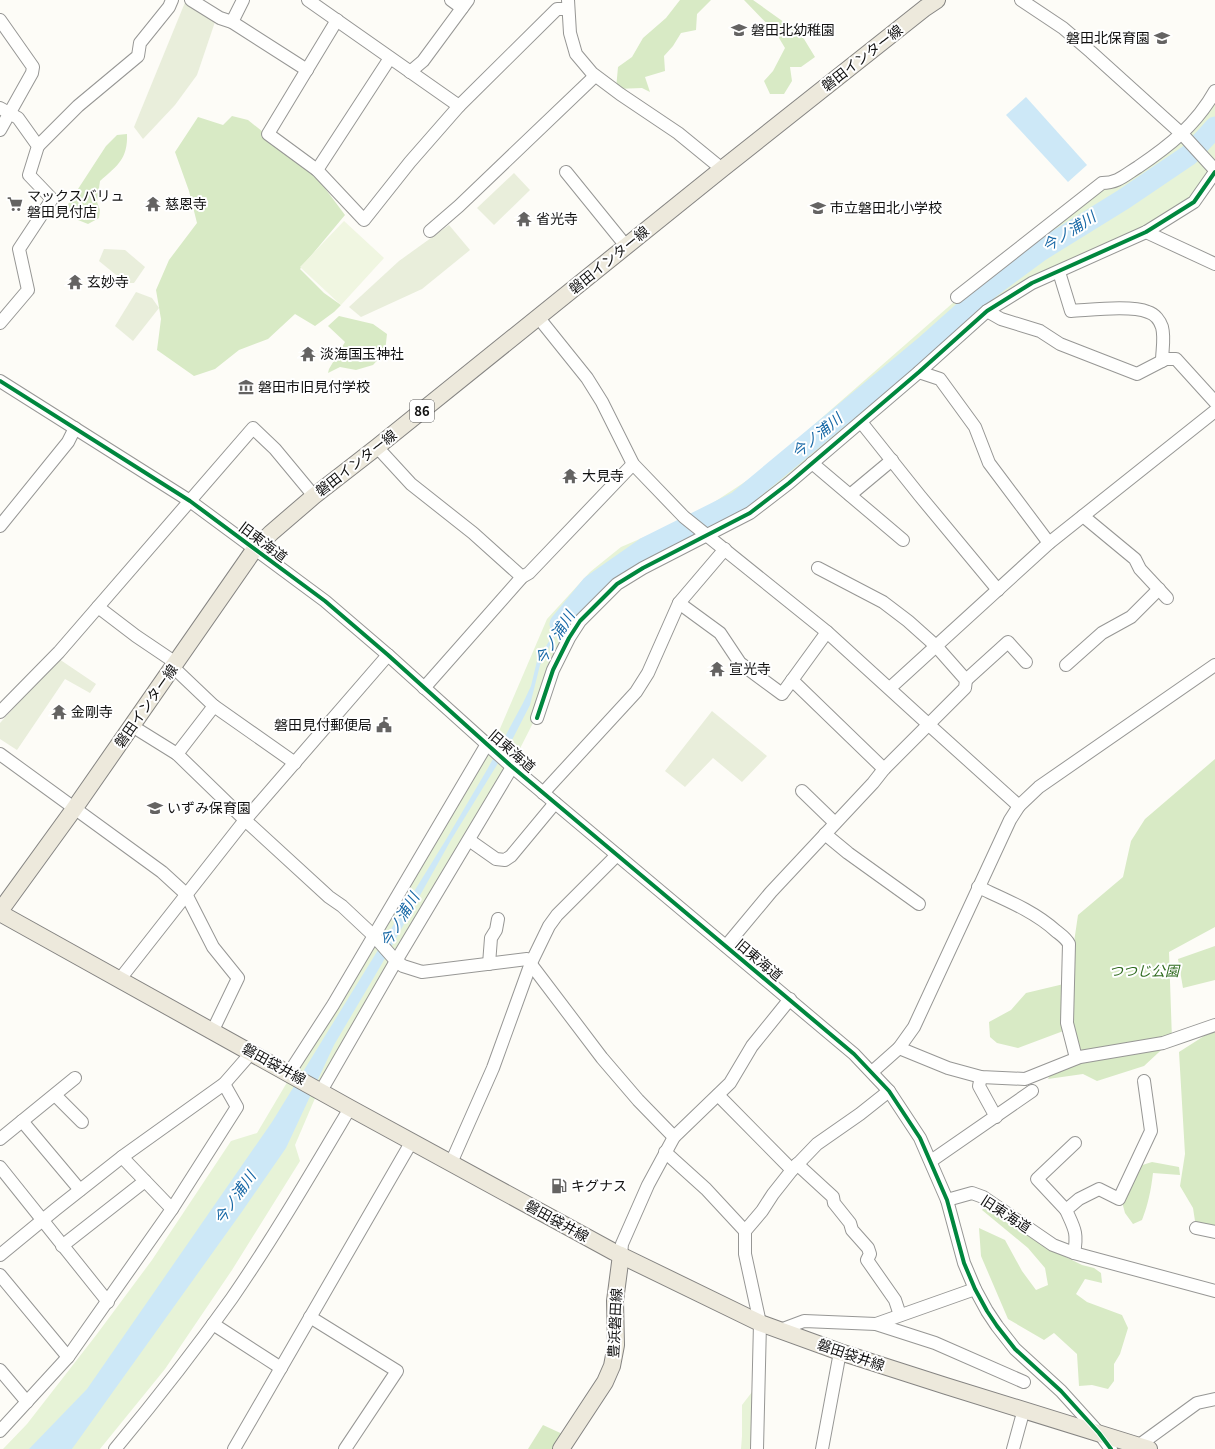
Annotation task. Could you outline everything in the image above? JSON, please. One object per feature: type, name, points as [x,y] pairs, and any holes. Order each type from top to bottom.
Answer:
[{"type":"main road","name":"磐田インター線","points":[[0,912],[74,809],[254,550],[271,533],[314,496],[377,447],[722,168],[937,0]]},
{"type":"main road","name":"磐田袋井線","points":[[0,912],[319,1089],[350,1108],[621,1255],[760,1323],[840,1352],[1144,1447]]},
{"type":"main road","name":"豊浜磐田線","points":[[561,1449],[605,1382],[612,1366],[616,1345],[615,1301],[621,1255]]},
{"type":"street","points":[[0,323],[28,290],[19,250],[52,199],[29,175],[38,146],[78,106],[138,56],[140,43],[169,7],[172,0]]},
{"type":"street","points":[[191,0],[220,18],[232,22],[307,70]]},
{"type":"street","points":[[232,22],[243,0]]},
{"type":"street","points":[[308,0],[459,106]]},
{"type":"street","points":[[410,72],[423,61],[465,4],[451,0]]},
{"type":"street","points":[[537,718],[553,670],[569,638],[580,621],[617,584],[643,568],[750,513],[789,483],[861,422],[988,311],[1032,283],[1146,232],[1194,202],[1213,168],[1183,135],[1091,52],[1063,28],[1021,0]]},
{"type":"street","points":[[337,20],[268,134],[317,170],[364,220],[410,162],[459,106],[557,9],[568,5],[570,33],[576,54],[596,76],[678,133],[722,168]]},
{"type":"street","points":[[0,20],[33,67],[32,73],[5,111],[0,130]]},
{"type":"street","points":[[317,170],[390,58]]},
{"type":"street","points":[[430,231],[459,206],[596,76]]},
{"type":"street","points":[[957,297],[1102,183],[1113,183],[1183,135],[1205,108],[1215,92]]},
{"type":"street","points":[[5,111],[18,118],[38,146]]},
{"type":"street","points":[[566,172],[626,246]]},
{"type":"street","points":[[1146,232],[1215,264]]},
{"type":"street","points":[[1059,272],[1071,311],[1135,308],[1150,312],[1157,318],[1162,326],[1162,361]]},
{"type":"street","points":[[988,311],[1001,318],[1040,331],[1060,344],[1137,374],[1166,359],[1176,359],[1215,402]]},
{"type":"street","points":[[538,317],[590,384],[602,402],[633,464],[684,517],[828,632],[1019,806]]},
{"type":"street","points":[[919,372],[940,380],[975,428],[988,463],[1049,543]]},
{"type":"street","name":"旧東海道","points":[[0,381],[190,502],[325,601],[388,655],[511,766],[854,1054],[889,1091],[920,1138],[947,1200],[972,1193],[983,1197],[1053,1245],[1074,1253],[1215,1291]]},
{"type":"street","points":[[890,688],[1049,543],[1212,419]]},
{"type":"street","points":[[861,422],[998,590]]},
{"type":"street","points":[[0,526],[68,442],[75,428]]},
{"type":"street","points":[[1,709],[59,652],[253,428],[276,449],[314,496]]},
{"type":"street","points":[[377,447],[411,484],[473,533],[522,577]]},
{"type":"street","points":[[850,495],[892,460]]},
{"type":"street","points":[[812,463],[903,540]]},
{"type":"street","points":[[424,688],[522,577],[529,574],[633,464]]},
{"type":"street","points":[[1066,665],[1102,633],[1131,617],[1163,593],[1140,569],[1135,560],[1083,516]]},
{"type":"street","points":[[543,793],[636,692],[648,673],[679,603],[725,549]]},
{"type":"street","points":[[818,568],[883,602],[908,621],[936,646],[966,680]]},
{"type":"street","points":[[679,603],[720,633],[740,663],[782,694],[828,632]]},
{"type":"street","points":[[98,607],[174,665],[214,706],[295,763]]},
{"type":"street","points":[[726,946],[771,892],[884,769],[965,688],[966,680],[1008,642],[1026,662]]},
{"type":"street","points":[[120,979],[245,820],[388,655]]},
{"type":"street","points":[[872,1072],[899,1048],[914,1027],[978,887],[1010,820],[1019,806],[1039,787],[1215,665]]},
{"type":"street","points":[[792,680],[884,769]]},
{"type":"street","points":[[177,754],[214,706]]},
{"type":"street","points":[[132,726],[177,754],[245,820],[374,936],[396,961],[403,966],[422,972],[527,959],[602,1058],[638,1100],[674,1137]]},
{"type":"street","points":[[291,1074],[487,744]]},
{"type":"street","points":[[0,754],[162,872],[186,894],[213,947],[238,978],[213,1030]]},
{"type":"street","points":[[319,1089],[469,840],[511,766]]},
{"type":"street","points":[[802,791],[835,823]]},
{"type":"street","points":[[469,840],[496,858],[505,860],[511,856],[555,803]]},
{"type":"street","points":[[825,834],[848,853],[919,904]]},
{"type":"street","points":[[451,1162],[493,1068],[531,963],[549,926],[557,915],[617,855]]},
{"type":"street","points":[[978,887],[1031,912],[1044,920],[1067,939],[1069,944],[1067,1023],[1076,1058]]},
{"type":"street","points":[[489,964],[492,938],[496,930],[498,919]]},
{"type":"street","points":[[621,1255],[622,1244],[648,1184],[674,1137],[730,1083],[752,1046],[790,999]]},
{"type":"street","points":[[899,1048],[948,1068],[980,1076],[1025,1079],[1076,1058],[1163,1043],[1215,1025]]},
{"type":"street","points":[[0,1255],[122,1157],[224,1084],[252,1052]]},
{"type":"street","points":[[980,1076],[979,1086],[996,1117]]},
{"type":"street","points":[[0,1139],[75,1078]]},
{"type":"street","points":[[1066,1210],[1079,1199],[1099,1190],[1119,1199],[1151,1131],[1144,1081]]},
{"type":"street","points":[[0,1431],[68,1357],[172,1209],[237,1107],[224,1084]]},
{"type":"street","points":[[757,1449],[760,1323],[745,1254],[745,1231],[762,1211],[794,1167],[817,1144],[860,1114],[889,1091]]},
{"type":"street","points":[[931,1162],[1032,1091]]},
{"type":"street","points":[[55,1094],[82,1122]]},
{"type":"street","points":[[718,1095],[794,1167],[833,1197],[834,1203],[850,1223],[852,1230],[868,1248],[870,1254],[867,1260],[894,1300],[900,1315]]},
{"type":"street","points":[[115,1449],[160,1395],[232,1297],[293,1202],[350,1108]]},
{"type":"street","points":[[22,1121],[80,1190]]},
{"type":"street","points":[[234,1449],[412,1141]]},
{"type":"street","points":[[1074,1253],[1076,1239],[1075,1230],[1066,1210],[1037,1179],[1075,1142]]},
{"type":"street","points":[[665,1152],[706,1189],[745,1231]]},
{"type":"street","points":[[122,1157],[172,1209]]},
{"type":"street","points":[[0,1167],[108,1302]]},
{"type":"street","points":[[62,1246],[145,1180]]},
{"type":"street","points":[[947,1200],[964,1263],[975,1289],[987,1311],[1016,1349],[1061,1391],[1099,1433],[1111,1449]]},
{"type":"street","points":[[1196,1228],[1215,1232]]},
{"type":"street","points":[[0,1275],[68,1357]]},
{"type":"street","points":[[876,1324],[975,1289]]},
{"type":"street","points":[[310,1317],[397,1371],[345,1449]]},
{"type":"street","points":[[780,1330],[804,1321],[876,1324],[935,1343],[1024,1382]]},
{"type":"street","points":[[212,1324],[281,1368]]},
{"type":"street","points":[[822,1449],[840,1352]]},
{"type":"street","points":[[0,1370],[27,1402]]},
{"type":"street","points":[[1144,1447],[1197,1403],[1215,1399]]},
{"type":"street","points":[[1012,1449],[1024,1409]]},
{"type":"green space","points":[[186,0],[217,16],[197,75],[175,105],[143,139],[134,127]]},
{"type":"green space","points":[[680,0],[711,0],[697,14],[696,30],[681,33],[673,46],[664,56],[665,71],[645,77],[650,92],[642,88],[616,89],[618,67],[632,57],[643,38],[666,18]]},
{"type":"green space","points":[[744,0],[753,0],[795,30],[804,39],[815,57],[801,67],[790,67],[792,81],[784,94],[770,94],[764,81],[773,71],[785,48],[776,33]]},
{"type":"green space","points":[[1215,95],[1215,172],[1194,202],[987,311],[746,515],[621,580],[576,627],[534,721],[506,776],[319,1089],[295,1145],[300,1161],[232,1270],[165,1369],[100,1449],[3,1449],[27,1424],[152,1260],[231,1141],[257,1133],[452,804],[499,731],[547,619],[590,572],[621,547],[693,516],[760,472],[987,273],[1121,177],[1172,149]]},
{"type":"green space","points":[[232,116],[248,120],[312,171],[345,215],[300,269],[324,293],[341,305],[315,326],[295,314],[268,339],[239,350],[215,369],[194,376],[157,350],[161,319],[156,290],[169,260],[197,223],[189,191],[175,152],[198,117],[223,125]]},
{"type":"green space","points":[[127,134],[126,150],[123,156],[116,166],[100,181],[97,202],[100,210],[99,218],[88,224],[73,218],[65,209],[106,146],[117,135]]},
{"type":"green space","points":[[514,173],[530,190],[494,225],[477,208]]},
{"type":"green space","points":[[344,221],[384,258],[341,305],[300,267]]},
{"type":"green space","points":[[449,225],[470,250],[422,289],[361,317],[349,307],[399,261]]},
{"type":"green space","points":[[104,249],[125,250],[145,267],[134,283],[126,283],[99,261]]},
{"type":"green space","points":[[136,292],[152,298],[159,308],[133,341],[115,326]]},
{"type":"green space","points":[[339,316],[373,324],[387,334],[385,352],[373,365],[356,370],[340,367],[328,373],[345,342],[328,326]]},
{"type":"green space","points":[[59,659],[96,684],[90,693],[65,679],[17,750],[0,739],[0,723]]},
{"type":"green space","points":[[712,711],[767,756],[742,782],[713,758],[685,787],[665,771]]},
{"type":"green space","name":"つつじ公園","points":[[1215,759],[1215,927],[1169,952],[1172,1040],[1144,1066],[1097,1081],[1083,1074],[1048,1079],[1051,1073],[1071,1060],[1066,1030],[1018,1048],[997,1043],[990,1037],[989,1022],[1011,1010],[1026,993],[1068,983],[1078,915],[1123,877],[1131,841],[1145,819]]},
{"type":"green space","points":[[1215,946],[1215,980],[1183,988],[1178,959]]},
{"type":"green space","points":[[1215,1029],[1215,1231],[1212,1231],[1195,1221],[1193,1208],[1180,1186],[1185,1154],[1179,1052]]},
{"type":"green space","points":[[1152,1162],[1179,1167],[1180,1175],[1153,1173],[1149,1197],[1142,1220],[1133,1224],[1125,1213],[1122,1202],[1136,1167]]},
{"type":"green space","points":[[992,1195],[1060,1254],[1082,1265],[1094,1268],[1101,1273],[1102,1283],[1085,1279],[1076,1294],[1087,1302],[1122,1315],[1128,1328],[1120,1354],[1114,1364],[1114,1381],[1108,1389],[1092,1385],[1079,1386],[1077,1354],[1054,1333],[1044,1340],[1008,1319],[981,1256],[979,1228],[1005,1240],[1022,1271],[1036,1290],[1048,1285],[1045,1268],[1028,1248],[982,1210]]},
{"type":"green space","points":[[752,1392],[752,1449],[741,1449],[742,1405]]},
{"type":"green space","points":[[543,1425],[569,1437],[561,1449],[528,1449]]},
{"type":"water","points":[[1026,97],[1087,165],[1068,182],[1006,115]]},
{"type":"water","points":[[577,603],[551,643],[540,665],[530,705],[511,742],[451,840],[380,967],[334,1045],[286,1148],[72,1449],[29,1449],[87,1389],[272,1122],[447,838],[488,768],[523,703],[531,686],[537,661],[568,610]]},
{"type":"waterway","name":"今ノ浦川","points":[[560,624],[592,585],[645,548],[737,502],[925,346],[990,288],[1040,251],[1124,199],[1189,155],[1215,127]]},
{"type":"cycle path","points":[[537,718],[553,670],[569,638],[580,621],[617,584],[643,568],[750,513],[789,483],[919,372],[987,311],[1032,283],[1146,232],[1194,202],[1215,172]]},
{"type":"cycle path","points":[[0,381],[190,501],[325,601],[388,655],[510,765],[854,1054],[889,1091],[920,1138],[947,1200],[964,1263],[975,1289],[987,1311],[1015,1349],[1061,1391],[1099,1433],[1111,1449]]},
{"type":"place","name":"磐田北幼稚園","points":[[739,30]]},
{"type":"place","name":"磐田北保育園","points":[[1162,38]]},
{"type":"place","name":"マックスバリュ 磐田見付店","points":[[15,204]]},
{"type":"place","name":"慈恩寺","points":[[153,204]]},
{"type":"place","name":"市立磐田北小学校","points":[[818,208]]},
{"type":"place","name":"省光寺","points":[[524,219]]},
{"type":"place","name":"玄妙寺","points":[[75,282]]},
{"type":"place","name":"淡海国玉神社","points":[[308,354]]},
{"type":"place","name":"磐田市旧見付学校","points":[[246,387]]},
{"type":"place","name":"大見寺","points":[[570,476]]},
{"type":"place","name":"宣光寺","points":[[717,669]]},
{"type":"place","name":"金剛寺","points":[[59,712]]},
{"type":"place","name":"磐田見付郵便局","points":[[384,725]]},
{"type":"place","name":"いずみ保育園","points":[[155,808]]},
{"type":"place","name":"キグナス","points":[[559,1186]]}]
